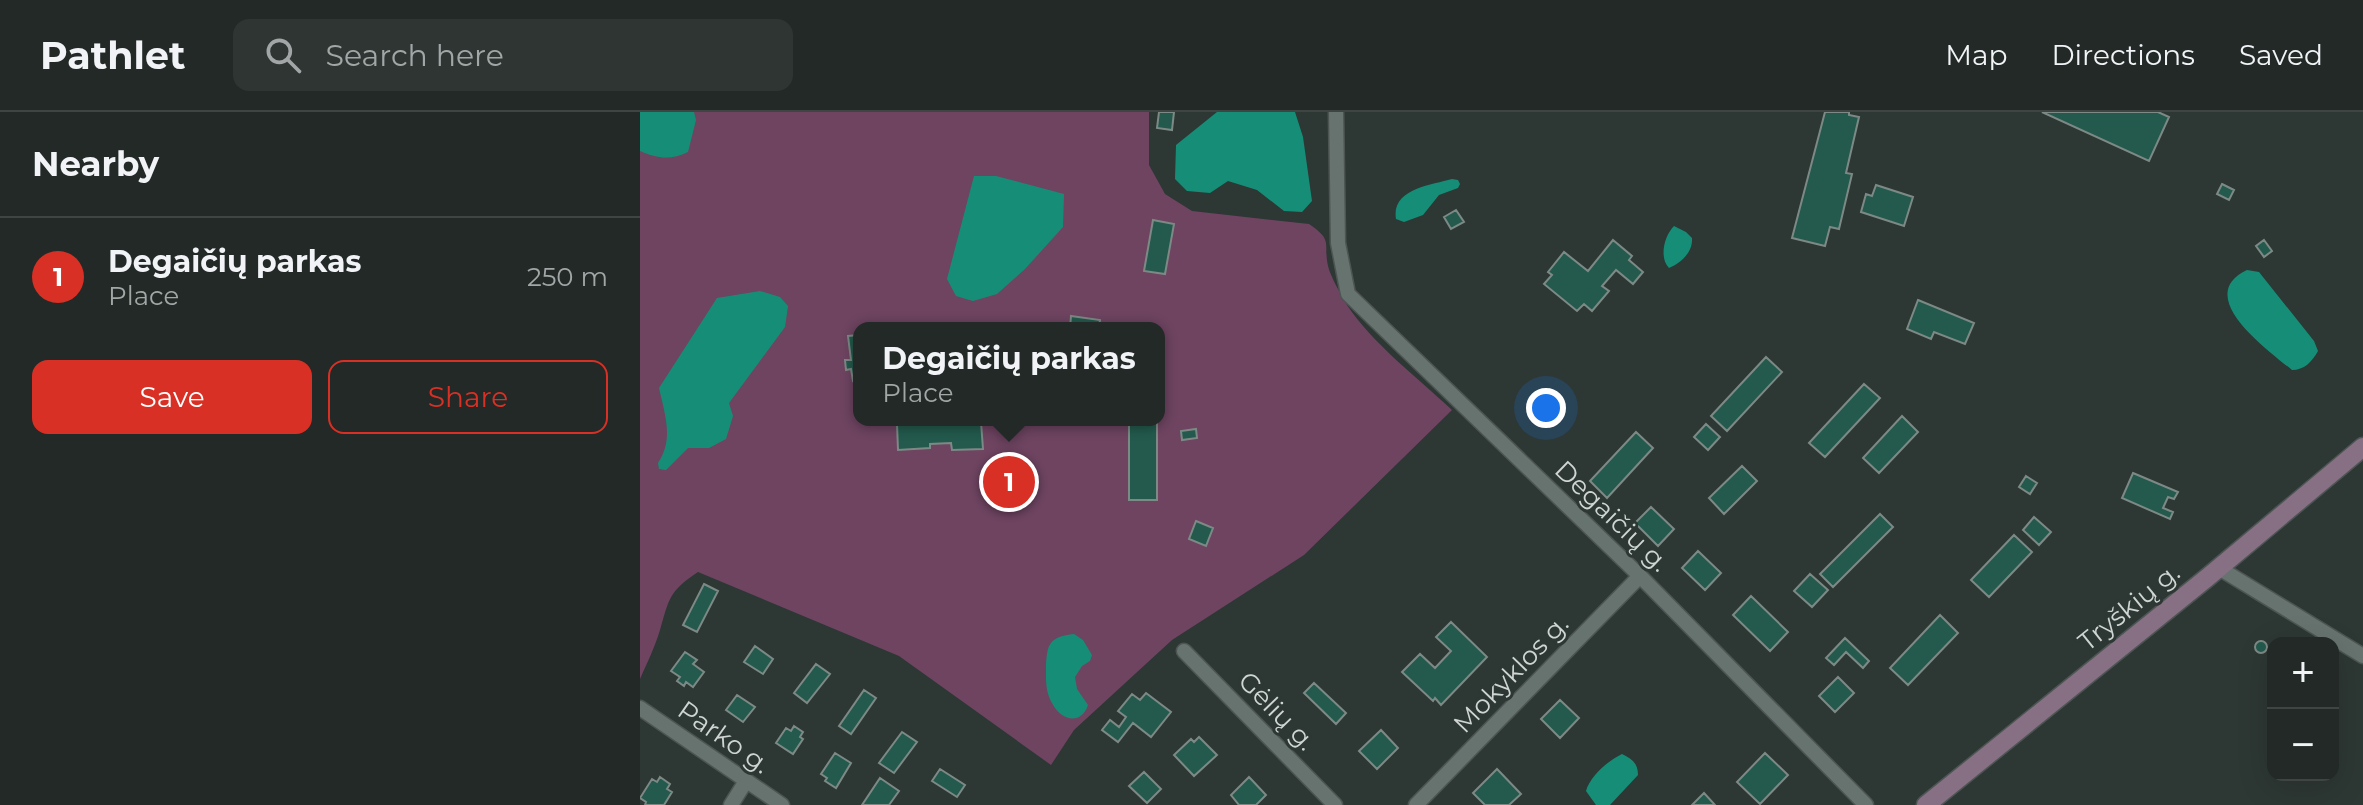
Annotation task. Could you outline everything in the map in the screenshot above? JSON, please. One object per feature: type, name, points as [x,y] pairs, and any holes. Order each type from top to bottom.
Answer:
[{"type":"main road","name":"Tryškių g.","points":[[1926,805],[2363,447]]},
{"type":"street","name":"Degaičių g.","points":[[1336,112],[1338,243],[1348,294],[1640,576],[1866,805]]},
{"type":"street","points":[[2219,568],[2363,656]]},
{"type":"street","name":"Mokyklos g.","points":[[1416,805],[1640,576]]},
{"type":"street","name":"Gėlių g.","points":[[1184,651],[1335,805]]},
{"type":"street","name":"Parko g.","points":[[640,708],[782,805]]},
{"type":"street","points":[[731,805],[746,781]]},
{"type":"shaded area","points":[[640,112],[1149,112],[1149,165],[1165,194],[1192,211],[1309,224],[1317,230],[1325,239],[1331,276],[1358,320],[1452,410],[1304,555],[1172,640],[1074,730],[1051,765],[899,656],[698,572],[672,596],[640,679]]},
{"type":"shaded area","points":[[640,112],[694,112],[696,120],[688,152],[664,158],[640,151]]},
{"type":"shaded area","points":[[1217,112],[1295,112],[1303,137],[1312,201],[1302,212],[1284,211],[1257,190],[1228,181],[1210,193],[1187,191],[1175,179],[1176,145]]},
{"type":"shaded area","points":[[974,176],[996,176],[1064,194],[1063,227],[1025,269],[997,294],[973,301],[956,296],[947,279]]},
{"type":"shaded area","points":[[1458,180],[1458,188],[1439,195],[1423,215],[1404,222],[1396,219],[1396,209],[1406,195],[1424,186]]},
{"type":"shaded area","points":[[1674,226],[1686,232],[1692,243],[1685,256],[1669,268],[1664,259],[1664,247]]},
{"type":"shaded area","points":[[2247,270],[2259,272],[2314,341],[2318,351],[2304,367],[2292,370],[2267,350],[2231,308],[2227,294],[2232,281]]},
{"type":"shaded area","points":[[760,291],[780,297],[788,306],[785,327],[729,403],[733,416],[726,439],[709,448],[688,448],[666,470],[659,469],[667,436],[659,388],[717,298]]},
{"type":"shaded area","points":[[1074,634],[1083,640],[1092,655],[1075,677],[1077,689],[1088,705],[1081,716],[1070,718],[1056,709],[1050,698],[1046,666],[1051,642]]},
{"type":"shaded area","points":[[1622,754],[1634,762],[1638,775],[1610,805],[1596,805],[1586,791],[1588,785],[1601,769]]},
{"type":"building","points":[[1159,112],[1174,112],[1172,130],[1157,128]]},
{"type":"building","points":[[1825,112],[1849,112],[1849,115],[1859,117],[1846,173],[1852,174],[1839,229],[1830,227],[1825,246],[1792,238]]},
{"type":"building","points":[[2042,112],[2158,112],[2169,117],[2149,161]]},
{"type":"building","points":[[2222,184],[2234,190],[2229,200],[2217,194]]},
{"type":"building","points":[[1876,185],[1913,197],[1904,226],[1861,212],[1866,194],[1872,196]]},
{"type":"building","points":[[1456,210],[1464,222],[1451,229],[1444,217]]},
{"type":"building","points":[[1153,220],[1174,224],[1165,274],[1144,271]]},
{"type":"building","points":[[1613,240],[1632,256],[1629,260],[1643,272],[1633,284],[1616,270],[1602,286],[1609,291],[1592,311],[1584,304],[1577,311],[1544,284],[1552,275],[1548,272],[1564,252],[1588,271]]},
{"type":"building","points":[[2264,240],[2272,251],[2264,257],[2256,246]]},
{"type":"building","points":[[1918,300],[1974,323],[1965,344],[1934,332],[1931,339],[1907,329]]},
{"type":"building","points":[[1071,316],[1100,320],[1100,322],[1070,322]]},
{"type":"building","points":[[848,336],[853,336],[853,381],[851,369],[846,370],[845,360],[851,360]]},
{"type":"building","points":[[1766,357],[1782,372],[1727,431],[1711,416]]},
{"type":"building","points":[[1864,384],[1880,398],[1825,457],[1809,443]]},
{"type":"building","points":[[1902,416],[1918,432],[1879,473],[1863,458]]},
{"type":"building","points":[[1706,424],[1720,437],[1708,450],[1694,437]]},
{"type":"building","points":[[897,426],[981,426],[983,449],[952,450],[951,443],[898,450]]},
{"type":"building","points":[[1129,426],[1157,426],[1157,500],[1129,500]]},
{"type":"building","points":[[1196,429],[1197,438],[1182,440],[1181,431]]},
{"type":"building","points":[[1636,432],[1653,448],[1607,498],[1590,481]]},
{"type":"building","points":[[1742,466],[1757,481],[1724,514],[1709,498]]},
{"type":"building","points":[[2133,473],[2178,492],[2174,499],[2168,497],[2163,508],[2173,512],[2170,519],[2122,498]]},
{"type":"building","points":[[2026,476],[2037,483],[2030,494],[2019,487]]},
{"type":"building","points":[[1651,507],[1674,529],[1658,546],[1635,523]]},
{"type":"building","points":[[1880,514],[1893,527],[1833,587],[1820,574]]},
{"type":"building","points":[[2034,517],[2051,532],[2039,545],[2023,530]]},
{"type":"building","points":[[1196,521],[1213,528],[1206,546],[1189,539]]},
{"type":"building","points":[[2014,535],[2032,552],[1989,597],[1971,580]]},
{"type":"building","points":[[1698,551],[1721,573],[1705,590],[1682,568]]},
{"type":"building","points":[[1810,574],[1828,590],[1812,607],[1794,591]]},
{"type":"building","points":[[704,584],[718,591],[697,632],[683,625]]},
{"type":"building","points":[[1751,596],[1788,632],[1770,651],[1733,615]]},
{"type":"building","points":[[1940,615],[1958,633],[1908,685],[1890,668]]},
{"type":"building","points":[[1451,622],[1487,657],[1441,705],[1402,672],[1420,654],[1435,668],[1451,651],[1436,637]]},
{"type":"building","points":[[1845,638],[1869,661],[1863,668],[1846,652],[1834,665],[1826,658]]},
{"type":"building","points":[[2256,642],[2266,642],[2266,652],[2256,652]]},
{"type":"building","points":[[755,646],[773,659],[763,674],[744,662]]},
{"type":"building","points":[[685,652],[697,660],[693,664],[704,672],[693,687],[677,681],[680,677],[671,671]]},
{"type":"building","points":[[816,664],[830,674],[807,703],[794,693]]},
{"type":"building","points":[[1838,677],[1854,693],[1835,712],[1819,696]]},
{"type":"building","points":[[1314,683],[1346,713],[1336,724],[1304,693]]},
{"type":"building","points":[[864,690],[876,698],[851,734],[839,726]]},
{"type":"building","points":[[1146,693],[1171,712],[1151,737],[1133,723],[1118,742],[1102,730],[1110,720],[1119,727],[1126,717],[1118,711],[1132,694],[1140,700]]},
{"type":"building","points":[[737,695],[755,707],[743,722],[726,710]]},
{"type":"building","points":[[1560,700],[1579,718],[1560,738],[1541,719]]},
{"type":"building","points":[[794,726],[803,732],[800,737],[803,739],[793,754],[776,743],[786,728],[791,731]]},
{"type":"building","points":[[1381,730],[1398,748],[1377,769],[1359,751]]},
{"type":"building","points":[[902,732],[917,742],[894,773],[879,763]]},
{"type":"building","points":[[1199,737],[1217,755],[1194,776],[1174,755],[1191,739],[1194,742]]},
{"type":"building","points":[[835,753],[851,763],[836,788],[821,774]]},
{"type":"building","points":[[1765,753],[1788,775],[1760,804],[1737,782]]},
{"type":"building","points":[[940,769],[965,785],[957,797],[932,781]]},
{"type":"building","points":[[1497,769],[1521,794],[1509,805],[1485,805],[1473,793]]},
{"type":"building","points":[[1144,772],[1161,789],[1147,803],[1129,786]]},
{"type":"building","points":[[660,777],[670,784],[667,789],[672,792],[664,805],[645,805],[646,802],[640,798],[652,779],[657,782]]},
{"type":"building","points":[[1249,777],[1266,795],[1256,805],[1239,805],[1231,795]]},
{"type":"building","points":[[880,778],[899,791],[889,805],[862,805]]},
{"type":"building","points":[[1704,793],[1715,805],[1692,805]]},
{"type":"place","name":"Degaičių parkas","points":[[1009,482]]}]
